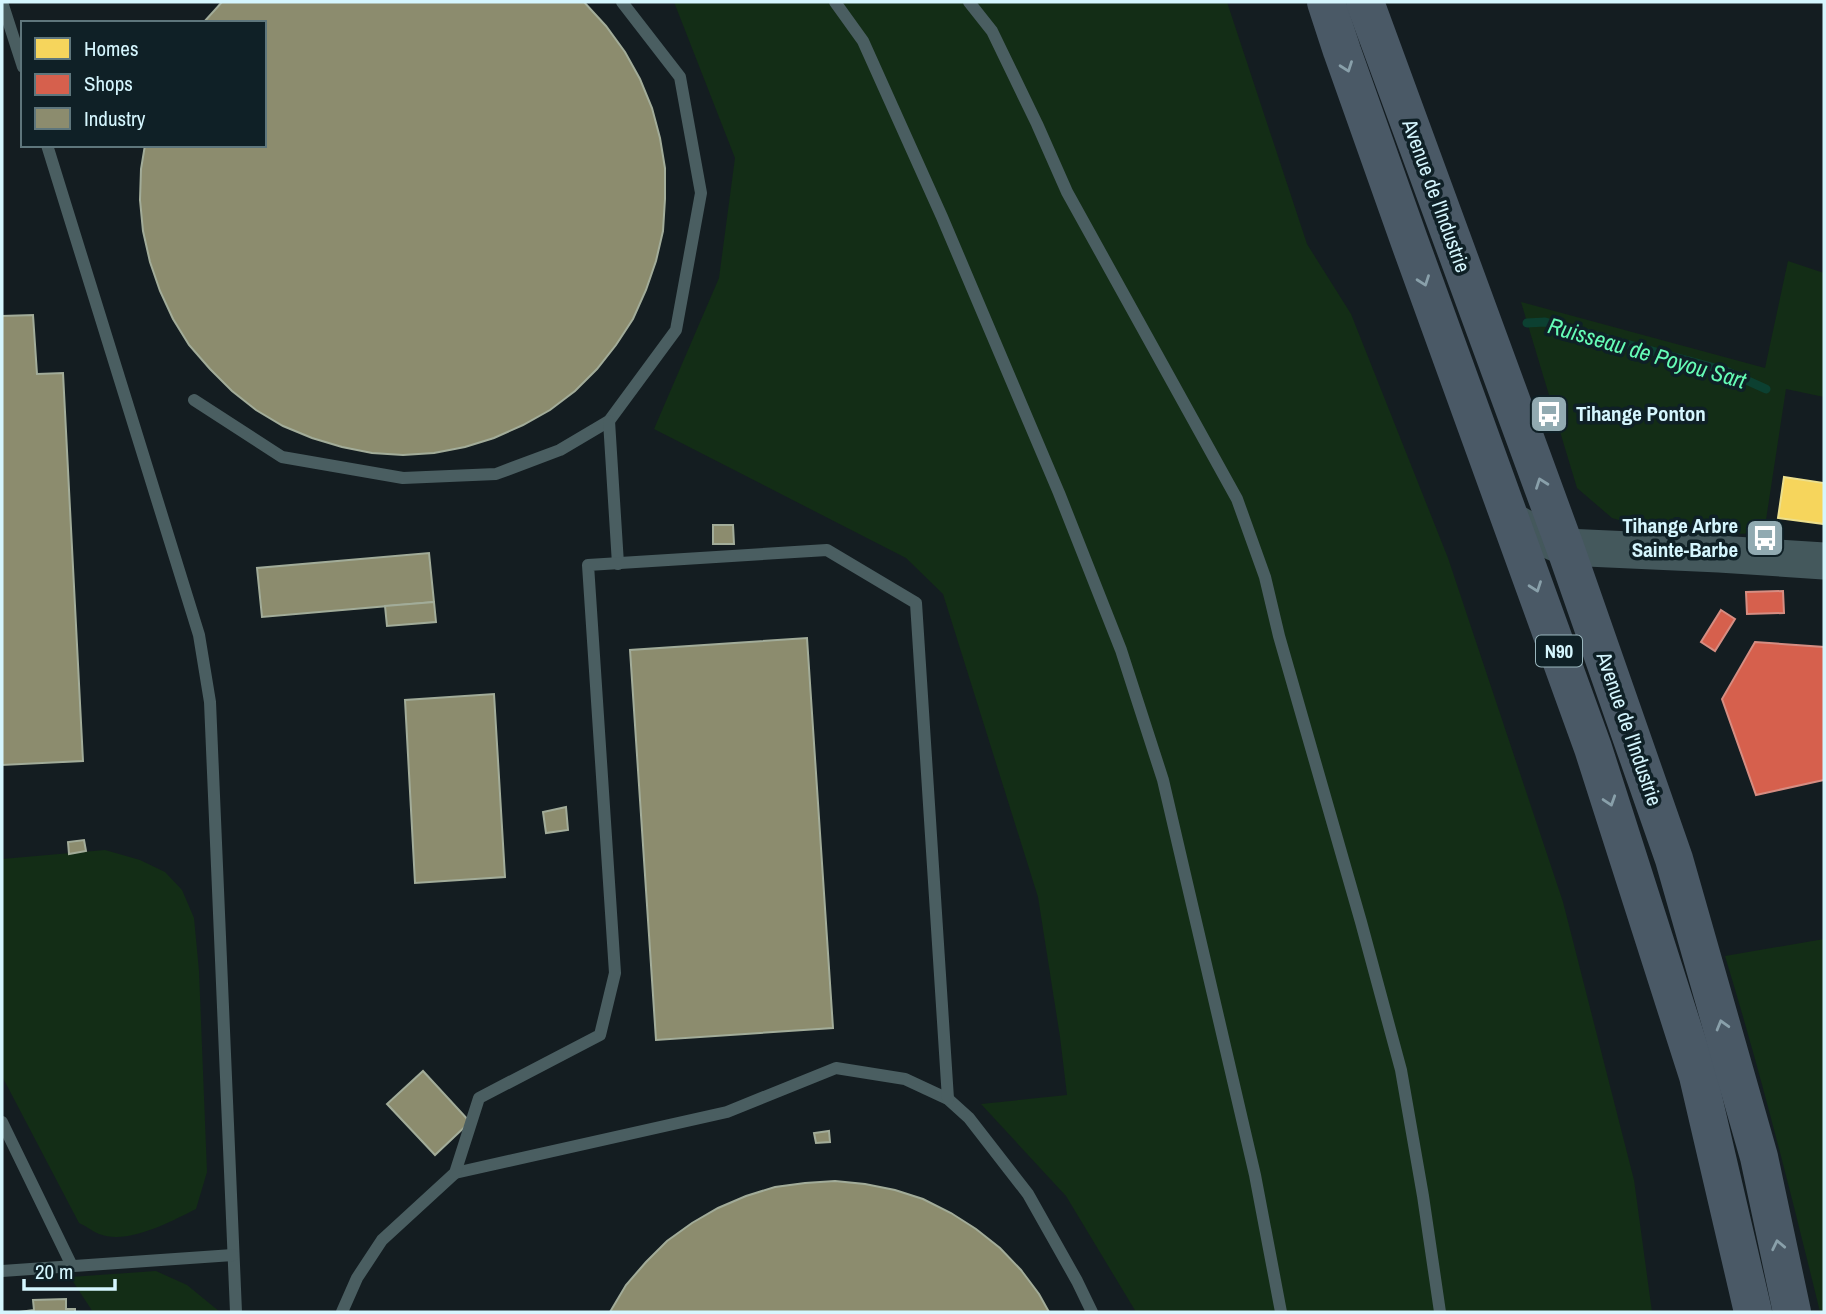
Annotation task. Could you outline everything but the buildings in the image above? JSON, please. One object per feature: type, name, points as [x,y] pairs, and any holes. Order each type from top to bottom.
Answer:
[{"type":"main road","name":"Avenue de l'Industrie","points":[[1326,2],[1593,748],[1698,1076],[1754,1312]]},
{"type":"main road","name":"Avenue de l'Industrie","points":[[1364,2],[1565,547],[1674,859],[1759,1157],[1792,1312]]},
{"type":"street","points":[[1512,521],[1565,547],[1824,561]]},
{"type":"lane","points":[[2,2],[21,61]]},
{"type":"lane","points":[[194,400],[282,457],[402,478],[496,474],[560,450],[609,421],[676,330],[701,193],[680,77],[622,2]]},
{"type":"lane","points":[[835,2],[863,41],[937,205],[1059,493],[1121,650],[1163,780],[1255,1175],[1281,1312]]},
{"type":"lane","points":[[970,2],[992,31],[1067,192],[1237,499],[1247,525],[1265,577],[1279,636],[1401,1070],[1440,1312]]},
{"type":"lane","points":[[48,147],[195,621],[210,702],[236,1312]]},
{"type":"lane","points":[[609,421],[618,564]]},
{"type":"lane","points":[[342,1312],[357,1278],[382,1240],[455,1173],[479,1098],[600,1035],[615,973],[588,565],[827,550],[916,603],[948,1098]]},
{"type":"lane","points":[[455,1173],[727,1112],[836,1068],[905,1079],[948,1098],[970,1118],[1028,1194],[1092,1312]]},
{"type":"lane","points":[[2,1122],[72,1266]]},
{"type":"lane","points":[[2,1271],[233,1255]]},
{"type":"green space","points":[[674,2],[1227,2],[1307,244],[1351,314],[1448,558],[1563,902],[1634,1180],[1652,1312],[1136,1312],[1066,1196],[981,1104],[1067,1095],[1038,897],[943,594],[906,558],[654,429],[719,278],[735,158]]},
{"type":"green space","points":[[1788,261],[1824,273],[1824,397],[1786,389],[1764,533],[1673,536],[1612,518],[1577,488],[1521,302],[1765,368]]},
{"type":"green space","points":[[105,850],[140,860],[165,872],[182,890],[194,918],[199,971],[207,1172],[196,1209],[149,1230],[123,1237],[99,1234],[79,1223],[2,1076],[2,859]]},
{"type":"green space","points":[[1824,939],[1824,1312],[1820,1312],[1775,1134],[1725,956]]},
{"type":"green space","points":[[156,1271],[187,1285],[220,1312],[92,1312],[70,1277]]},
{"type":"waterway","name":"Ruisseau de Poyou Sart","points":[[1527,323],[1545,322],[1726,371],[1766,389]]},
{"type":"place","name":"Tihange Ponton","points":[[1549,414]]},
{"type":"place","name":"Tihange Arbre Sainte-Barbe","points":[[1765,538]]}]
